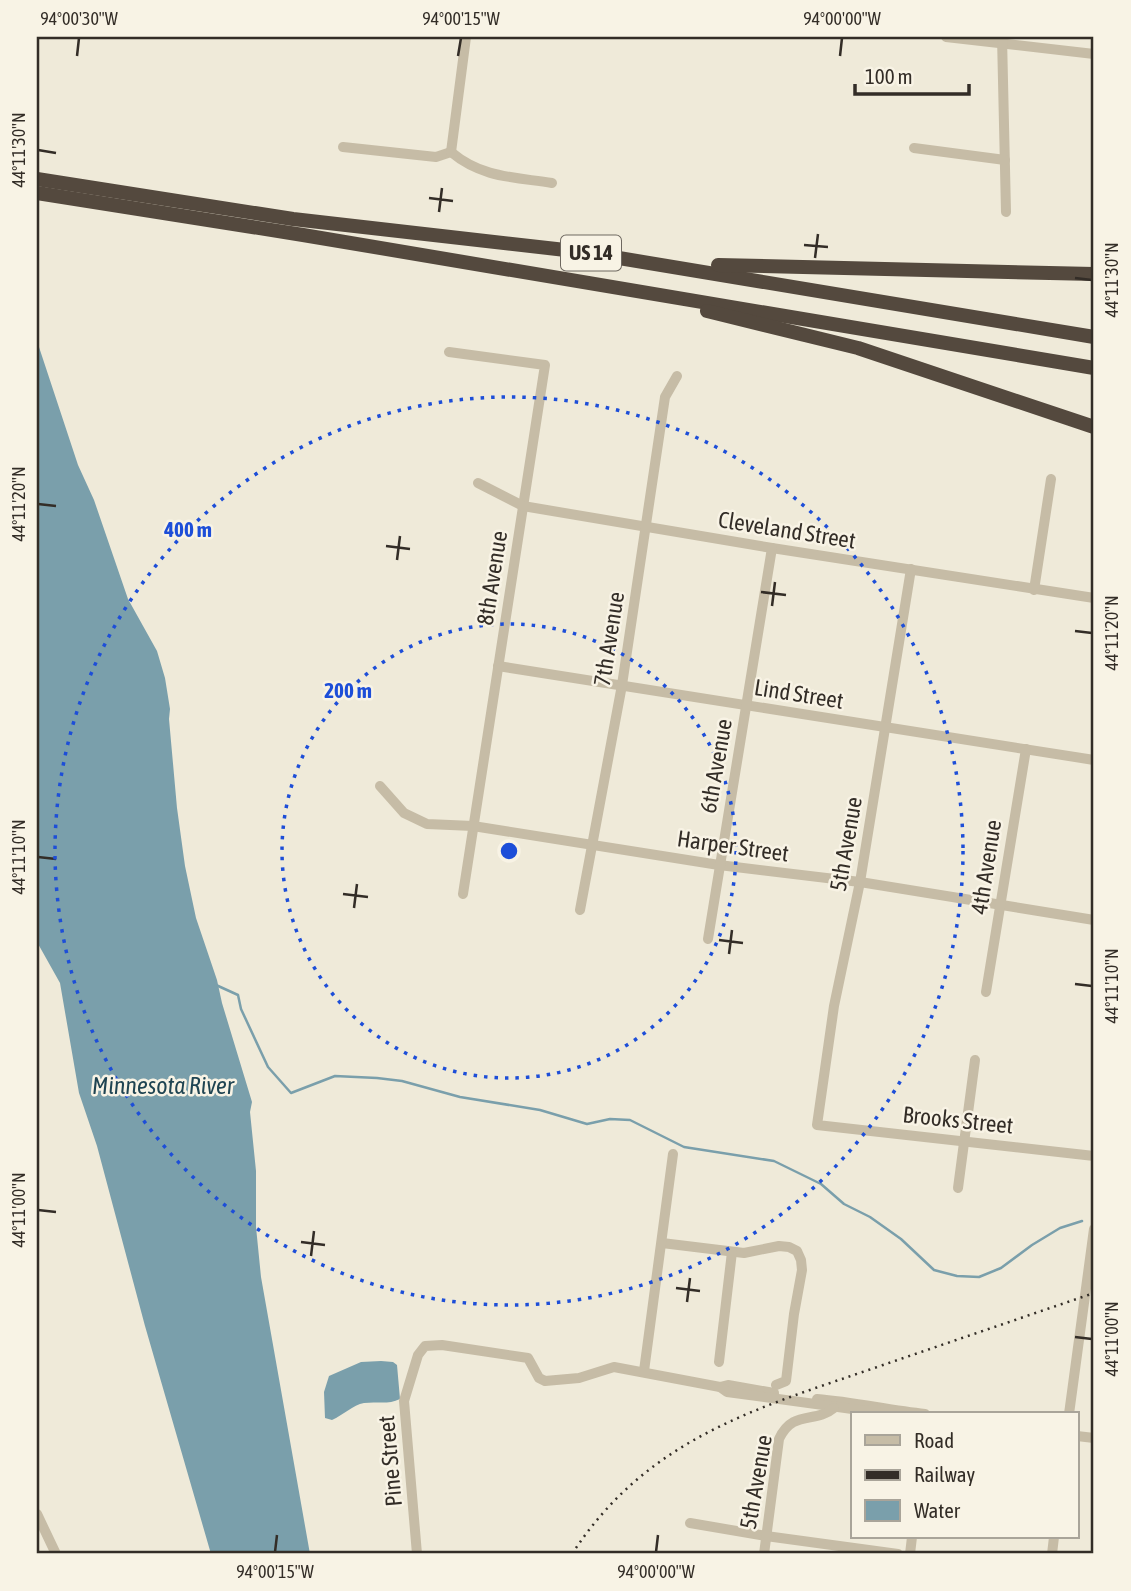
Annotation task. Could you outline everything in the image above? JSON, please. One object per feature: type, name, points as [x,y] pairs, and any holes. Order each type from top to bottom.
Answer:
[{"type":"highway","name":"US 14","points":[[37,179],[293,219],[583,251],[1094,337]]},
{"type":"highway","name":"US 14","points":[[37,193],[1094,368]]},
{"type":"highway","points":[[583,251],[745,267],[1094,274]]},
{"type":"highway","points":[[635,290],[691,307],[858,348],[1094,427]]},
{"type":"street","points":[[451,152],[466,37]]},
{"type":"street","points":[[946,37],[1002,40],[1094,54]]},
{"type":"street","points":[[1002,40],[1006,212]]},
{"type":"street","points":[[342,147],[436,158],[451,152]]},
{"type":"street","points":[[914,148],[1005,160]]},
{"type":"street","points":[[451,152],[467,165],[489,174],[552,183]]},
{"type":"street","name":"8th Avenue","points":[[449,352],[545,365],[463,894]]},
{"type":"street","name":"7th Avenue","points":[[580,910],[622,685],[665,397],[677,376]]},
{"type":"street","points":[[1034,590],[1051,479]]},
{"type":"street","name":"Cleveland Street","points":[[478,483],[523,506],[1094,598]]},
{"type":"street","name":"6th Avenue","points":[[708,939],[772,548]]},
{"type":"street","name":"5th Avenue","points":[[817,1125],[834,1006],[859,882],[911,569]]},
{"type":"street","name":"Lind Street","points":[[498,666],[1094,760]]},
{"type":"street","name":"4th Avenue","points":[[986,992],[1026,749]]},
{"type":"street","name":"Harper Street","points":[[380,786],[404,813],[427,824],[473,826],[593,843],[719,865],[859,882],[1094,920]]},
{"type":"street","points":[[958,1188],[975,1060]]},
{"type":"street","name":"Brooks Street","points":[[817,1125],[964,1139],[1094,1156]]},
{"type":"street","points":[[644,1371],[673,1154]]},
{"type":"street","points":[[1069,1412],[1094,1229]]},
{"type":"street","points":[[662,1243],[744,1253],[779,1246],[797,1251],[802,1270],[781,1383]]},
{"type":"street","points":[[719,1362],[732,1252]]},
{"type":"street","name":"Pine Street","points":[[417,1554],[404,1401],[418,1355],[425,1346],[442,1345],[528,1358],[538,1378],[545,1381],[579,1378],[614,1367],[720,1387],[727,1392],[867,1411],[876,1408]]},
{"type":"street","name":"Pine Street","points":[[720,1387],[728,1385],[909,1412]]},
{"type":"street","name":"5th Avenue","points":[[764,1554],[779,1439],[785,1428],[797,1419],[829,1412],[834,1407]]},
{"type":"street","points":[[37,1514],[56,1554]]},
{"type":"street","points":[[690,1523],[898,1554]]},
{"type":"water","name":"Minnesota River","points":[[37,341],[78,465],[94,500],[128,599],[157,651],[165,678],[185,866],[196,918],[252,1102],[250,1112],[261,1277],[310,1554],[211,1554],[145,1326],[97,1146],[79,1093],[60,983],[37,942]]},
{"type":"water","points":[[381,1361],[397,1365],[400,1399],[364,1403],[332,1420],[325,1418],[324,1392],[329,1376],[361,1362]]},
{"type":"waterway","points":[[216,985],[238,995],[241,1009],[268,1067],[291,1093],[335,1076],[377,1078],[402,1081],[460,1097],[540,1110],[587,1124],[610,1119],[630,1120],[684,1147],[774,1161],[821,1184],[844,1204],[870,1217],[901,1239],[934,1270],[957,1276],[979,1277],[1001,1268],[1060,1228],[1082,1221]]},
{"type":"railway","points":[[572,1554],[602,1514],[635,1481],[671,1454],[709,1432],[792,1396],[1094,1293]]}]
